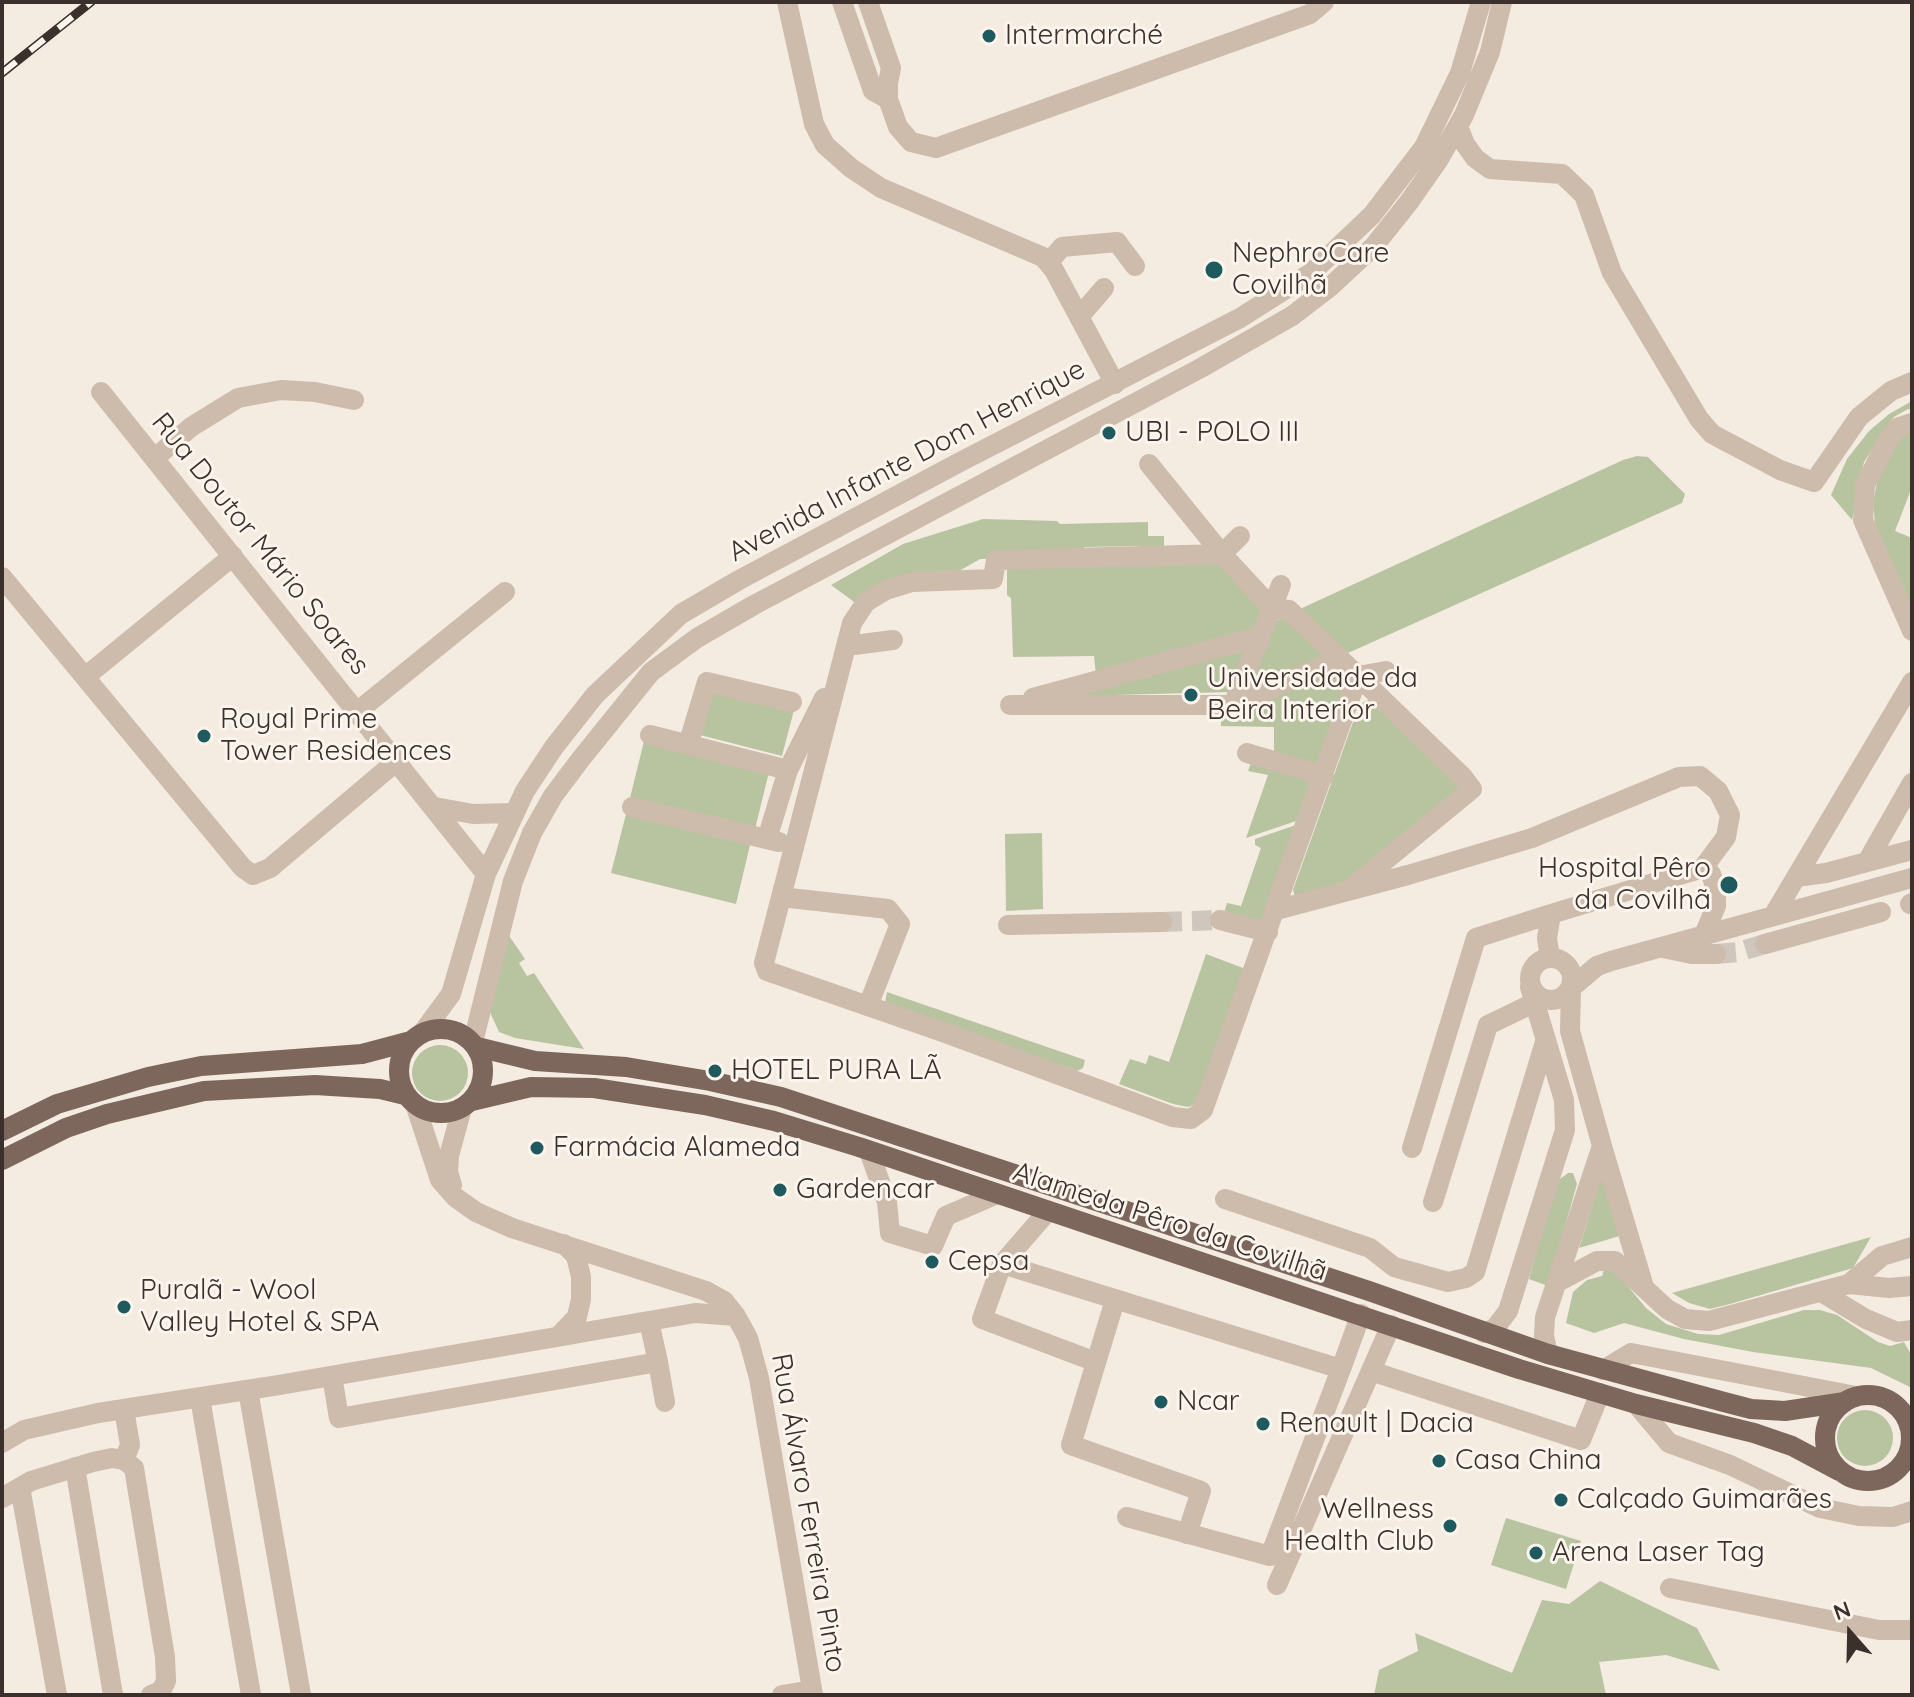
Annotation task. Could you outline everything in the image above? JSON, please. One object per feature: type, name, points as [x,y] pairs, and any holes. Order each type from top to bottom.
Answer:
[{"type":"main road","points":[[2,1131],[57,1104],[148,1077],[201,1066],[362,1054],[436,1028],[462,1034],[475,1045],[483,1060],[484,1075],[480,1089],[467,1105],[437,1113],[410,1100],[366,1088],[315,1085],[204,1091],[93,1118],[2,1160]]},
{"type":"main road","points":[[410,1100],[400,1081],[399,1067],[402,1053],[417,1036]]},
{"type":"main road","name":"Alameda Pêro da Covilhã","points":[[475,1045],[535,1061],[626,1067],[738,1087],[867,1124],[1369,1291],[1548,1354],[1751,1409],[1785,1411],[1871,1395],[1889,1400],[1906,1411],[1911,1433],[1909,1452],[1902,1465],[1887,1477]]},
{"type":"main road","name":"Alameda Pêro da Covilhã","points":[[467,1105],[531,1087],[594,1088],[705,1105],[774,1121],[1519,1369],[1636,1404],[1754,1433],[1792,1446],[1852,1479],[1872,1481],[1912,1469]]},
{"type":"main road","points":[[1839,1471],[1827,1452],[1825,1428],[1838,1406],[1851,1399]]},
{"type":"street","points":[[787,2],[814,124],[825,145],[851,168],[881,188],[1049,262],[1115,384]]},
{"type":"street","points":[[842,2],[873,91],[888,99]]},
{"type":"street","points":[[868,2],[891,68],[888,99],[898,127],[911,142],[936,148],[1310,14],[1324,2]]},
{"type":"street","name":"Avenida Infante Dom Henrique","points":[[417,1036],[451,994],[486,874],[514,813],[554,747],[595,695],[681,614],[960,462],[1115,384],[1276,297],[1311,273],[1372,215],[1424,147],[1460,73],[1481,2]]},
{"type":"street","name":"Avenida Infante Dom Henrique","points":[[475,1045],[513,881],[532,833],[553,796],[651,672],[697,638],[754,605],[1199,369],[1292,316],[1331,286],[1374,246],[1409,202],[1458,126],[1490,52],[1502,2]]},
{"type":"street","points":[[1458,126],[1475,158],[1490,169],[1562,174],[1584,195],[1612,273],[1699,419],[1712,434],[1780,470],[1814,482],[1859,417],[1891,391],[1912,382]]},
{"type":"street","points":[[1049,262],[1062,247],[1117,242],[1135,266]]},
{"type":"street","points":[[1079,317],[1104,288]]},
{"type":"street","points":[[155,458],[191,427],[247,395],[281,390],[315,392],[354,400]]},
{"type":"street","name":"Rua Doutor Mário Soares","points":[[101,392],[486,874]]},
{"type":"street","points":[[1912,423],[1899,427],[1888,440],[1865,485],[1863,520],[1912,631]]},
{"type":"street","points":[[1149,464],[1222,554],[1272,608],[1289,610],[1472,789],[1347,891]]},
{"type":"street","points":[[1240,536],[1222,554],[996,560],[993,579],[912,582],[886,590],[866,602],[852,623],[764,963],[767,971],[1173,1117],[1191,1119],[1203,1110],[1358,676]]},
{"type":"street","points":[[85,677],[233,556]]},
{"type":"street","points":[[2,577],[243,868],[253,875],[270,868],[398,760]]},
{"type":"street","points":[[1233,705],[1281,585]]},
{"type":"street","points":[[358,711],[505,592]]},
{"type":"street","points":[[1261,636],[1010,705],[1233,705],[1340,659]]},
{"type":"street","points":[[846,646],[893,640]]},
{"type":"street","points":[[767,839],[788,770],[840,668]]},
{"type":"street","points":[[1358,676],[1386,671]]},
{"type":"street","points":[[688,745],[707,682],[792,702]]},
{"type":"street","points":[[1773,916],[1912,682]]},
{"type":"street","points":[[650,735],[788,770]]},
{"type":"street","points":[[1247,753],[1324,776]]},
{"type":"street","points":[[1276,910],[1532,838],[1679,777],[1700,776],[1718,791],[1730,815],[1726,837],[1703,868],[1476,938],[1412,1148]]},
{"type":"street","points":[[1867,862],[1912,783]]},
{"type":"street","points":[[435,807],[473,814],[514,813]]},
{"type":"street","points":[[632,807],[794,846]]},
{"type":"street","points":[[1796,877],[1912,850]]},
{"type":"street","points":[[1703,868],[1711,874],[1716,889],[1716,906],[1704,935]]},
{"type":"street","points":[[1433,1202],[1488,1025],[1535,996],[1559,1000],[1597,966],[1611,961],[1912,878]]},
{"type":"street","points":[[781,897],[888,909],[900,924],[868,1006]]},
{"type":"street","points":[[1765,944],[1881,912]]},
{"type":"street","points":[[1551,914],[1547,938],[1556,958],[1572,972],[1570,1031],[1645,1291]]},
{"type":"street","points":[[1220,920],[1268,932]]},
{"type":"street","points":[[1008,925],[1162,922]]},
{"type":"street","points":[[1659,947],[1692,954],[1716,954]]},
{"type":"street","points":[[1484,1333],[1495,1328],[1508,1311],[1565,1130],[1564,1109],[1545,1042],[1531,970],[1544,958],[1611,961]]},
{"type":"street","points":[[1225,1199],[1370,1248],[1394,1267],[1448,1282],[1466,1278],[1475,1272],[1545,1042]]},
{"type":"street","points":[[1527,1102],[1550,1095],[1557,1098],[1564,1109]]},
{"type":"street","name":"Rua Álvaro Ferreira Pinto","points":[[410,1100],[440,1180],[455,1197],[476,1212],[512,1228],[706,1291],[724,1301],[736,1316],[748,1338],[759,1378],[812,1692]]},
{"type":"street","points":[[455,1197],[448,1172],[449,1156],[467,1105]]},
{"type":"street","points":[[1548,1354],[1544,1336],[1545,1317],[1602,1146]]},
{"type":"street","points":[[869,1151],[887,1202],[890,1233],[933,1246],[946,1216],[997,1194]]},
{"type":"street","points":[[1048,1211],[1002,1264],[982,1319],[1096,1362]]},
{"type":"street","points":[[559,1336],[577,1317],[581,1299],[581,1277],[576,1256],[564,1244]]},
{"type":"street","points":[[1849,1284],[1882,1256],[1912,1247]]},
{"type":"street","points":[[1556,1283],[1597,1261],[1615,1261],[1667,1309],[1685,1319],[1709,1321],[1849,1284],[1912,1286]]},
{"type":"street","points":[[1875,1262],[1871,1276],[1878,1287]]},
{"type":"street","points":[[1002,1264],[1341,1369]]},
{"type":"street","points":[[1821,1292],[1866,1319],[1897,1332],[1912,1330]]},
{"type":"street","points":[[1115,1300],[1071,1445],[1201,1491],[1187,1534]]},
{"type":"street","points":[[2,1443],[24,1430],[124,1409],[695,1313],[736,1316]]},
{"type":"street","points":[[1127,1517],[1270,1556],[1361,1314]]},
{"type":"street","points":[[649,1321],[665,1402]]},
{"type":"street","points":[[1277,1585],[1391,1325]]},
{"type":"street","points":[[1603,1370],[1631,1353],[1851,1399]]},
{"type":"street","points":[[332,1376],[339,1418],[658,1362]]},
{"type":"street","points":[[1371,1371],[1581,1440],[1600,1393]]},
{"type":"street","points":[[248,1390],[301,1695]]},
{"type":"street","points":[[200,1398],[251,1695]]},
{"type":"street","points":[[1636,1404],[1669,1443],[1730,1465],[1820,1508],[1859,1516],[1893,1517],[1912,1511]]},
{"type":"street","points":[[124,1409],[130,1445],[124,1460]]},
{"type":"street","points":[[2,1498],[43,1476],[112,1458],[124,1460],[134,1468],[165,1657],[166,1681],[161,1691],[151,1695]]},
{"type":"street","points":[[75,1467],[113,1695]]},
{"type":"street","points":[[20,1487],[57,1695]]},
{"type":"street","points":[[1670,1588],[1879,1630],[1912,1630]]},
{"type":"street","points":[[782,1695],[812,1692]]},
{"type":"green space","points":[[1912,401],[1912,410],[1894,417],[1864,462],[1852,520],[1831,495],[1847,459],[1869,431],[1889,414]]},
{"type":"green space","points":[[1912,431],[1912,487],[1895,531],[1912,538],[1912,608],[1875,524],[1873,504],[1877,481],[1902,434]]},
{"type":"green space","points":[[1648,457],[1685,494],[1682,503],[1348,653],[1300,609],[1623,460]]},
{"type":"green space","points":[[983,519],[1057,521],[1060,524],[1148,522],[1148,536],[1164,536],[1164,554],[1140,546],[1084,547],[1084,556],[980,559],[954,574],[857,604],[831,585],[903,544]]},
{"type":"green space","points":[[1215,557],[1261,611],[1254,630],[1096,675],[1094,656],[1013,657],[1007,562]]},
{"type":"green space","points":[[1290,618],[1336,659],[1246,698],[1275,622]]},
{"type":"green space","points":[[1247,643],[1230,692],[1074,696]]},
{"type":"green space","points":[[1341,667],[1346,687],[1317,765],[1274,756],[1274,727],[1221,726],[1221,716],[1231,716]]},
{"type":"green space","points":[[712,690],[794,710],[782,756],[700,735]]},
{"type":"green space","points":[[1371,699],[1462,785],[1345,885],[1295,896],[1293,890],[1353,722],[1363,702]]},
{"type":"green space","points":[[644,741],[769,772],[755,829],[630,798]]},
{"type":"green space","points":[[1252,760],[1311,779],[1299,820],[1246,838],[1268,775],[1248,771]]},
{"type":"green space","points":[[626,814],[750,845],[736,904],[611,873]]},
{"type":"green space","points":[[1296,825],[1261,922],[1224,913],[1227,903],[1241,906],[1261,848],[1255,845],[1255,839]]},
{"type":"green space","points":[[1042,833],[1043,909],[1006,911],[1005,834]]},
{"type":"green space","points":[[501,924],[525,959],[519,963],[527,976],[534,973],[584,1049],[515,1038],[499,1032],[489,1010]]},
{"type":"green space","points":[[1206,954],[1245,971],[1195,1104],[1188,1107],[1173,1104],[1119,1084],[1130,1059],[1146,1064],[1149,1055],[1169,1062]]},
{"type":"green space","points":[[887,992],[1085,1060],[1083,1068],[1077,1071],[885,1003]]},
{"type":"green space","points":[[440,1045],[460,1053],[468,1073],[460,1093],[440,1101],[420,1093],[412,1073],[420,1053]]},
{"type":"green space","points":[[1568,1173],[1573,1173],[1577,1184],[1548,1286],[1529,1279],[1555,1183]]},
{"type":"green space","points":[[1603,1178],[1623,1235],[1579,1248],[1600,1181]]},
{"type":"green space","points":[[1871,1237],[1853,1268],[1730,1304],[1710,1309],[1689,1303],[1672,1293]]},
{"type":"green space","points":[[1604,1270],[1616,1272],[1646,1308],[1666,1324],[1698,1334],[1719,1335],[1804,1310],[1837,1315],[1878,1342],[1890,1346],[1904,1342],[1912,1356],[1912,1388],[1871,1368],[1753,1352],[1684,1339],[1624,1323],[1594,1333],[1566,1323],[1573,1292],[1587,1280],[1602,1276]]},
{"type":"green space","points":[[1865,1410],[1885,1418],[1893,1438],[1885,1458],[1865,1466],[1845,1458],[1837,1438],[1845,1418]]},
{"type":"green space","name":"Arena Laser Tag","points":[[1506,1518],[1581,1541],[1566,1589],[1491,1565]]},
{"type":"green space","points":[[1600,1581],[1697,1628],[1720,1671],[1666,1655],[1599,1662],[1606,1695],[1374,1695],[1379,1670],[1418,1651],[1415,1633],[1512,1673],[1542,1600],[1569,1604]]},
{"type":"tunnel","points":[[1162,922],[1220,920]]},
{"type":"tunnel","points":[[1716,954],[1738,952],[1765,944]]},
{"type":"railway","points":[[2,73],[91,2]]},
{"type":"place","name":"Intermarché","points":[[989,36]]},
{"type":"place","name":"NephroCare Covilhã","points":[[1214,270]]},
{"type":"place","name":"UBI - POLO III","points":[[1109,433]]},
{"type":"place","name":"Universidade da Beira Interior","points":[[1191,695]]},
{"type":"place","name":"Royal Prime Tower Residences","points":[[204,736]]},
{"type":"place","name":"Hospital Pêro da Covilhã","points":[[1729,885]]},
{"type":"place","name":"HOTEL PURA LÃ","points":[[715,1071]]},
{"type":"place","name":"Farmácia Alameda","points":[[537,1148]]},
{"type":"place","name":"Gardencar","points":[[780,1190]]},
{"type":"place","name":"Cepsa","points":[[932,1262]]},
{"type":"place","name":"Puralã - Wool Valley Hotel & SPA","points":[[124,1307]]},
{"type":"place","name":"Ncar","points":[[1161,1402]]},
{"type":"place","name":"Renault | Dacia","points":[[1263,1424]]},
{"type":"place","name":"Casa China","points":[[1439,1461]]},
{"type":"place","name":"Calçado Guimarães","points":[[1561,1500]]},
{"type":"place","name":"Wellness Health Club","points":[[1450,1526]]},
{"type":"place","name":"Arena Laser Tag","points":[[1536,1553]]}]
